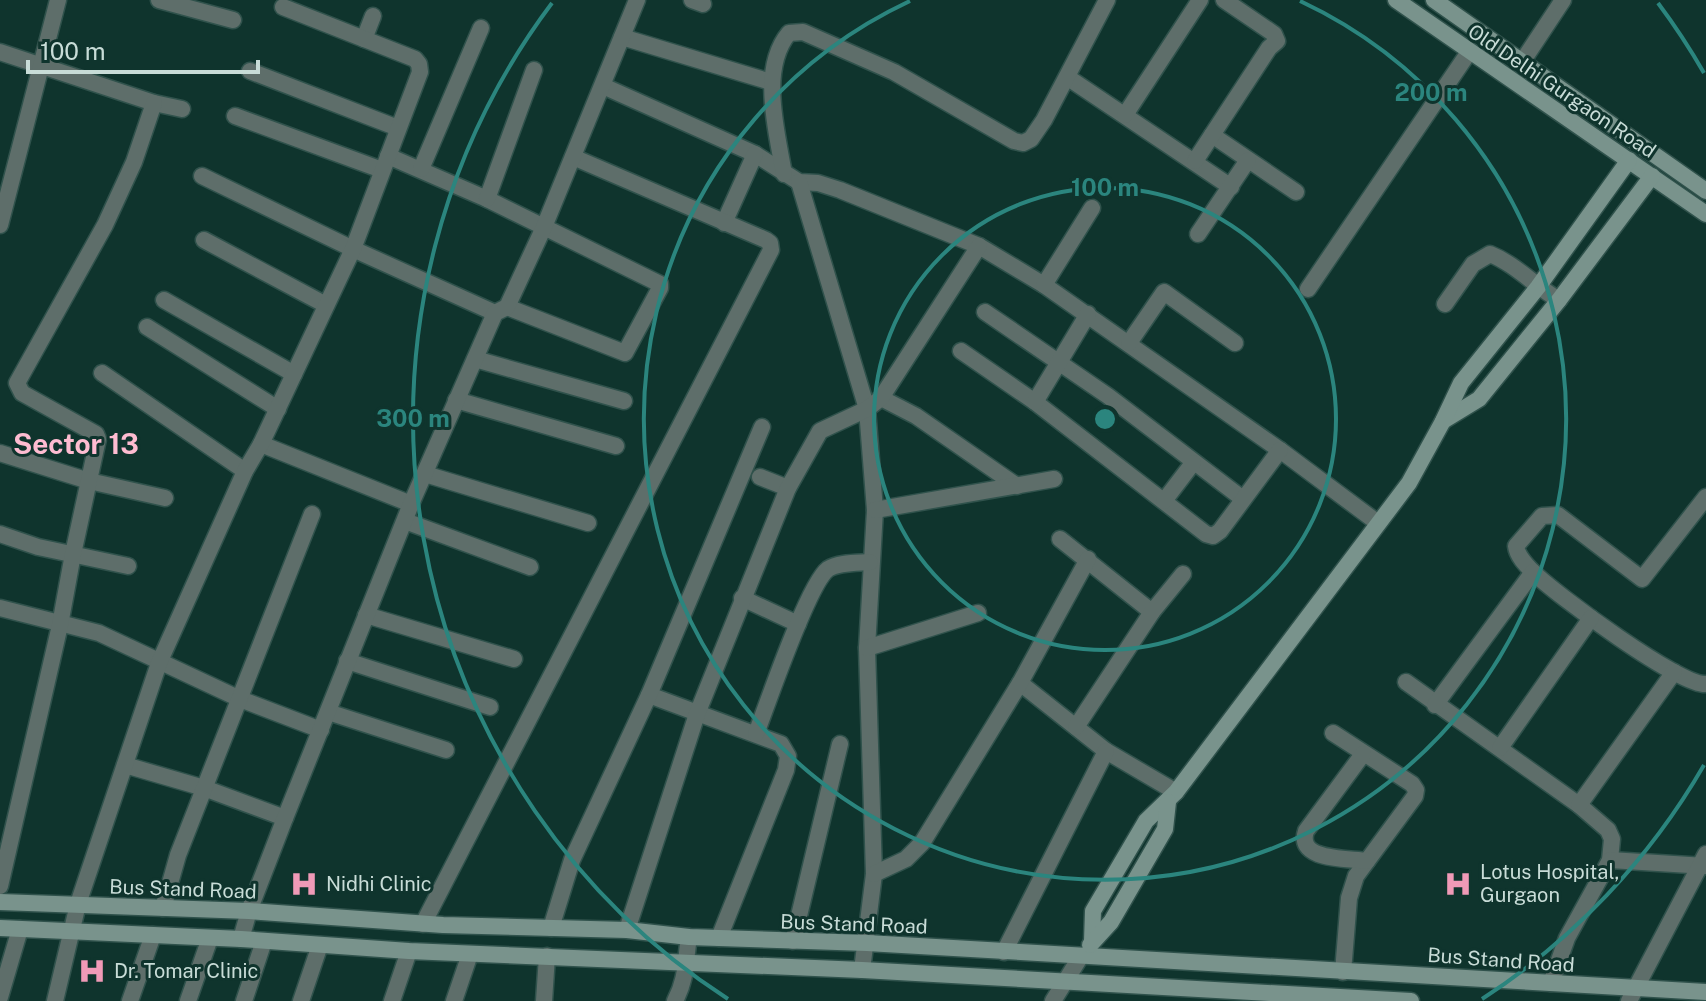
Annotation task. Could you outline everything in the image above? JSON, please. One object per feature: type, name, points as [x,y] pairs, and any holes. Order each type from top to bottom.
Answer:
[{"type":"street","points":[[0,225],[58,0]]},
{"type":"street","points":[[159,0],[233,20]]},
{"type":"street","points":[[241,939],[285,818],[411,504],[475,359],[544,227],[637,0]]},
{"type":"street","points":[[862,970],[874,874],[867,648],[875,510],[874,404],[791,178],[771,82],[782,42],[789,33],[803,32],[894,72],[1014,141],[1023,143],[1031,139],[1044,120],[1107,0]]},
{"type":"street","points":[[1125,115],[1200,0]]},
{"type":"street","points":[[1195,161],[1269,48],[1277,41],[1274,34],[1224,0]]},
{"type":"street","name":"Old Delhi Gurgaon Road","points":[[1396,0],[1706,214]]},
{"type":"street","name":"Old Delhi Gurgaon Road","points":[[1434,0],[1706,191]]},
{"type":"street","points":[[1522,62],[1563,0]]},
{"type":"street","points":[[55,1001],[78,904],[159,663],[245,471],[261,444],[353,249],[420,72],[419,64],[406,55],[283,7]]},
{"type":"street","points":[[364,39],[373,16]]},
{"type":"street","points":[[421,169],[481,28]]},
{"type":"street","points":[[622,37],[771,82]]},
{"type":"street","points":[[0,52],[154,103],[182,109]]},
{"type":"street","points":[[1308,289],[1469,52]]},
{"type":"street","points":[[487,199],[534,70]]},
{"type":"street","points":[[250,71],[398,128]]},
{"type":"street","points":[[1067,77],[1231,187]]},
{"type":"street","points":[[603,86],[755,154],[791,178],[840,190],[979,246],[1088,314],[1378,523]]},
{"type":"street","points":[[0,886],[98,444],[96,434],[22,393],[17,383],[105,225],[134,162],[154,103]]},
{"type":"street","points":[[202,176],[353,249],[501,310],[625,353],[660,288],[657,281],[421,169],[385,163],[235,116]]},
{"type":"street","points":[[1212,135],[1296,192]]},
{"type":"street","points":[[0,152],[17,157]]},
{"type":"street","points":[[724,223],[755,154]]},
{"type":"street","points":[[423,924],[772,246],[766,240],[573,157]]},
{"type":"street","points":[[1198,234],[1248,160]]},
{"type":"street","points":[[1053,1001],[1092,941],[1093,911],[1146,821],[1172,797],[1409,483],[1461,383],[1538,287],[1629,160]]},
{"type":"street","points":[[1443,421],[1479,399],[1559,300],[1652,176]]},
{"type":"street","points":[[1044,285],[1092,208]]},
{"type":"street","points":[[204,240],[326,305]]},
{"type":"street","points":[[627,930],[697,714],[788,488],[820,431],[874,404],[979,246]]},
{"type":"street","points":[[1445,304],[1473,264],[1490,254],[1501,258],[1559,300]]},
{"type":"street","points":[[1129,343],[1164,292],[1235,343]]},
{"type":"street","points":[[164,300],[294,374]]},
{"type":"street","points":[[985,312],[1108,396],[1243,499]]},
{"type":"street","points":[[1035,402],[1088,314]]},
{"type":"street","points":[[147,327],[278,409]]},
{"type":"street","points":[[961,351],[1035,402],[1206,534],[1213,536],[1220,531],[1280,450]]},
{"type":"street","points":[[475,359],[624,401]]},
{"type":"street","points":[[102,373],[245,471]]},
{"type":"street","points":[[456,400],[616,446]]},
{"type":"street","points":[[874,404],[916,416],[1017,486]]},
{"type":"street","points":[[551,928],[572,860],[649,695],[762,427]]},
{"type":"street","points":[[261,444],[411,504]]},
{"type":"street","points":[[0,453],[89,481],[165,498]]},
{"type":"street","points":[[1164,501],[1193,463]]},
{"type":"street","points":[[425,474],[588,523]]},
{"type":"street","points":[[760,477],[788,488]]},
{"type":"street","points":[[875,510],[1054,479]]},
{"type":"street","points":[[1706,497],[1642,579],[1558,515],[1542,516],[1516,546],[1517,552],[1533,572],[1591,618],[1674,672],[1698,685],[1706,684]]},
{"type":"street","points":[[163,908],[178,855],[312,514]]},
{"type":"street","points":[[405,521],[530,567]]},
{"type":"street","points":[[0,534],[38,547],[128,566]]},
{"type":"street","points":[[1060,539],[1152,612]]},
{"type":"street","points":[[874,874],[906,859],[922,843],[1020,683],[1088,559]]},
{"type":"street","points":[[756,734],[798,624],[821,577],[837,565],[870,562]]},
{"type":"street","points":[[1435,705],[1533,572]]},
{"type":"street","points":[[1076,727],[1152,612],[1183,574]]},
{"type":"street","points":[[742,598],[798,624]]},
{"type":"street","points":[[0,608],[99,633],[240,699],[321,730]]},
{"type":"street","points":[[867,648],[978,613]]},
{"type":"street","points":[[366,615],[514,659]]},
{"type":"street","points":[[1500,748],[1591,618]]},
{"type":"street","points":[[347,661],[490,707]]},
{"type":"street","points":[[1579,805],[1674,672]]},
{"type":"street","points":[[1406,682],[1579,805],[1608,830],[1612,839],[1610,860],[1567,938],[1551,983]]},
{"type":"street","points":[[1020,683],[1106,751],[1172,797]]},
{"type":"street","points":[[649,695],[756,734],[785,748],[788,756],[786,770],[719,938]]},
{"type":"street","points":[[328,712],[446,750]]},
{"type":"street","points":[[1333,733],[1412,784],[1416,790],[1415,796],[1356,876],[1349,898],[1343,972]]},
{"type":"street","points":[[793,941],[840,744]]},
{"type":"street","points":[[1004,952],[1106,751]]},
{"type":"street","points":[[1363,754],[1306,831],[1303,841],[1305,847],[1315,854],[1367,861]]},
{"type":"street","points":[[125,765],[204,788],[285,818]]},
{"type":"street","points":[[1610,860],[1703,862],[1632,995]]},
{"type":"street","name":"Bus Stand Road","points":[[0,902],[249,911],[423,924],[627,930],[689,937],[867,943],[1551,983],[1632,995],[1706,992]]},
{"type":"street","points":[[437,953],[443,925]]},
{"type":"street","points":[[0,928],[241,939],[437,953],[1068,980],[1225,996],[1411,1001]]},
{"type":"street","points":[[0,997],[20,929]]},
{"type":"street","points":[[130,1001],[153,935]]},
{"type":"street","points":[[675,1001],[685,980],[689,937]]},
{"type":"street","points":[[188,1001],[210,938]]},
{"type":"street","points":[[244,1001],[264,941]]},
{"type":"street","points":[[301,1001],[320,945]]},
{"type":"street","points":[[392,1001],[409,951]]},
{"type":"street","points":[[454,1001],[470,954]]},
{"type":"street","points":[[544,1001],[547,956]]},
{"type":"place","name":"Nidhi Clinic","points":[[304,884]]},
{"type":"place","name":"Lotus Hospital, Gurgaon","points":[[1458,884]]},
{"type":"place","name":"Dr. Tomar Clinic","points":[[92,971]]},
{"type":"district","name":"Sector 13","points":[[76,443]]}]
